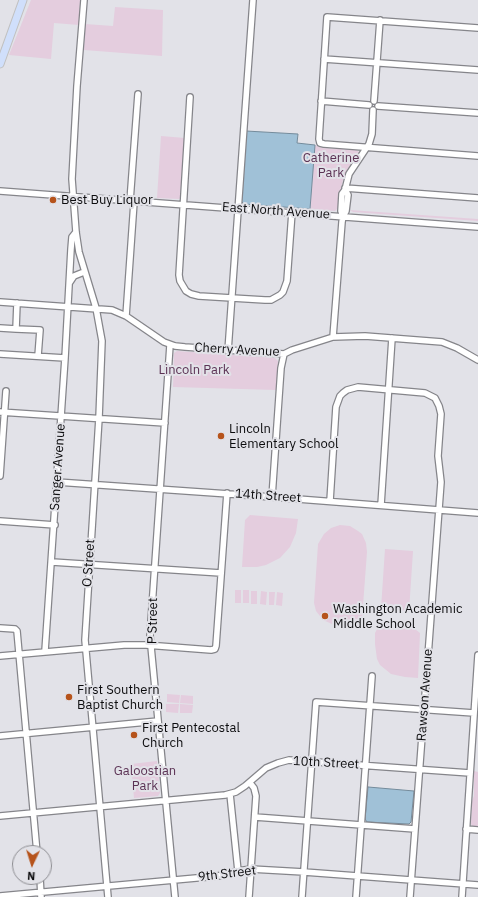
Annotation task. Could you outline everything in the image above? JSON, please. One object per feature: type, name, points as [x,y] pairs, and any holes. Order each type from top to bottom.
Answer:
[{"type":"main road","points":[[0,64],[23,0]]},
{"type":"street","name":"Sanger Avenue","points":[[46,652],[62,416],[72,237],[76,232],[72,179],[74,128],[84,0]]},
{"type":"street","points":[[228,350],[253,0]]},
{"type":"street","points":[[478,28],[327,17],[318,139],[320,143],[324,144],[478,156]]},
{"type":"street","points":[[334,337],[343,216],[346,211],[348,195],[345,189],[349,174],[367,147],[372,134],[380,20]]},
{"type":"street","points":[[324,59],[478,70]]},
{"type":"street","points":[[126,316],[138,94]]},
{"type":"street","points":[[190,97],[179,275],[182,287],[191,294],[199,296],[271,300],[280,296],[287,281],[292,212]]},
{"type":"street","points":[[321,102],[478,113]]},
{"type":"street","points":[[345,189],[478,198]]},
{"type":"street","name":"East North Avenue","points":[[0,191],[132,202],[478,226]]},
{"type":"street","name":"O Street","points":[[76,232],[84,272],[100,324],[103,349],[85,648],[108,897]]},
{"type":"street","points":[[70,282],[74,276],[84,272]]},
{"type":"street","name":"Cherry Avenue","points":[[0,302],[112,310],[126,316],[159,339],[170,344],[185,347],[284,354],[292,350],[334,337],[351,335],[442,342],[457,348],[478,360]]},
{"type":"street","points":[[16,329],[17,303]]},
{"type":"street","points":[[0,328],[40,330],[38,356]]},
{"type":"street","points":[[381,505],[392,338]]},
{"type":"street","name":"P Street","points":[[170,344],[150,636],[175,897]]},
{"type":"street","points":[[0,354],[65,358]]},
{"type":"street","points":[[272,497],[281,368],[284,354]]},
{"type":"street","points":[[330,501],[336,407],[340,396],[347,390],[353,388],[389,390]]},
{"type":"street","name":"Rawson Avenue","points":[[389,390],[425,393],[435,398],[440,406],[441,414],[438,456],[441,482],[410,897]]},
{"type":"street","points":[[0,476],[2,412],[6,391]]},
{"type":"street","points":[[2,412],[164,423]]},
{"type":"street","name":"14th Street","points":[[57,482],[478,513]]},
{"type":"street","points":[[0,656],[124,644],[211,650],[215,649],[227,494]]},
{"type":"street","points":[[0,521],[55,525]]},
{"type":"street","points":[[52,562],[221,573]]},
{"type":"street","points":[[0,628],[16,630],[36,845]]},
{"type":"street","points":[[462,897],[470,773],[475,729],[474,713],[478,655]]},
{"type":"street","points":[[356,897],[372,676]]},
{"type":"street","points":[[302,897],[316,702],[474,713]]},
{"type":"street","points":[[0,736],[158,721]]},
{"type":"street","name":"10th Street","points":[[0,816],[230,794],[250,783],[262,771],[278,762],[289,760],[470,773]]},
{"type":"street","points":[[249,897],[256,796],[254,788],[250,783]]},
{"type":"street","points":[[230,794],[238,871]]},
{"type":"street","points":[[254,817],[415,829]]},
{"type":"street","points":[[466,829],[478,830]]},
{"type":"street","name":"9th Street","points":[[0,896],[41,894],[107,886],[218,876],[251,869],[478,885]]},
{"type":"green space","points":[[31,0],[80,0],[79,25],[54,23],[51,59],[9,55]]},
{"type":"green space","points":[[115,7],[163,10],[162,56],[84,50],[85,24],[113,26]]},
{"type":"green space","points":[[161,136],[185,138],[179,199],[157,198]]},
{"type":"green space","name":"Catherine Park","points":[[315,145],[322,148],[356,150],[359,152],[359,155],[343,180],[338,208],[335,211],[310,209]]},
{"type":"green space","points":[[350,210],[478,219],[478,221],[353,212]]},
{"type":"green space","name":"Lincoln Park","points":[[177,351],[275,358],[278,361],[276,390],[173,387],[174,353]]},
{"type":"green space","points":[[250,515],[298,519],[296,533],[290,547],[280,558],[266,565],[257,567],[242,567],[245,520]]},
{"type":"green space","points":[[340,525],[350,526],[362,534],[366,543],[367,552],[362,619],[356,619],[341,625],[332,624],[323,620],[316,611],[314,603],[318,544],[324,534],[331,528]]},
{"type":"green space","points":[[385,549],[413,551],[409,611],[381,609]]},
{"type":"green space","points":[[235,590],[241,590],[241,603],[235,603]]},
{"type":"green space","points":[[243,590],[249,590],[249,603],[243,603]]},
{"type":"green space","points":[[251,591],[257,591],[257,604],[251,604]]},
{"type":"green space","points":[[261,591],[267,592],[266,605],[260,604]]},
{"type":"green space","points":[[269,592],[275,592],[274,605],[269,605]]},
{"type":"green space","points":[[277,592],[283,593],[282,606],[276,605]]},
{"type":"green space","points":[[378,627],[415,629],[420,633],[418,678],[391,674],[380,665],[377,659],[375,644],[375,633]]},
{"type":"green space","points":[[167,694],[180,695],[179,703],[167,702]]},
{"type":"green space","points":[[181,695],[193,696],[193,704],[180,703]]},
{"type":"green space","points":[[166,704],[179,704],[178,713],[166,712]]},
{"type":"green space","points":[[180,704],[193,705],[192,713],[180,713]]},
{"type":"green space","name":"Galoostian Park","points":[[157,761],[160,793],[158,796],[134,798],[131,764]]},
{"type":"green space","points":[[474,771],[478,772],[478,826],[472,826],[471,824],[472,801],[474,796]]},
{"type":"water","points":[[246,131],[298,134],[297,143],[315,145],[310,209],[244,204],[241,201]]},
{"type":"water","points":[[368,787],[414,791],[411,822],[409,824],[367,822],[365,819]]},
{"type":"place","name":"Best Buy Liquor","points":[[53,200]]},
{"type":"place","name":"Lincoln Elementary School","points":[[221,436]]},
{"type":"place","name":"Washington Academic Middle School","points":[[325,616]]},
{"type":"place","name":"First Southern Baptist Church","points":[[69,697]]},
{"type":"place","name":"First Pentecostal Church","points":[[134,735]]}]
